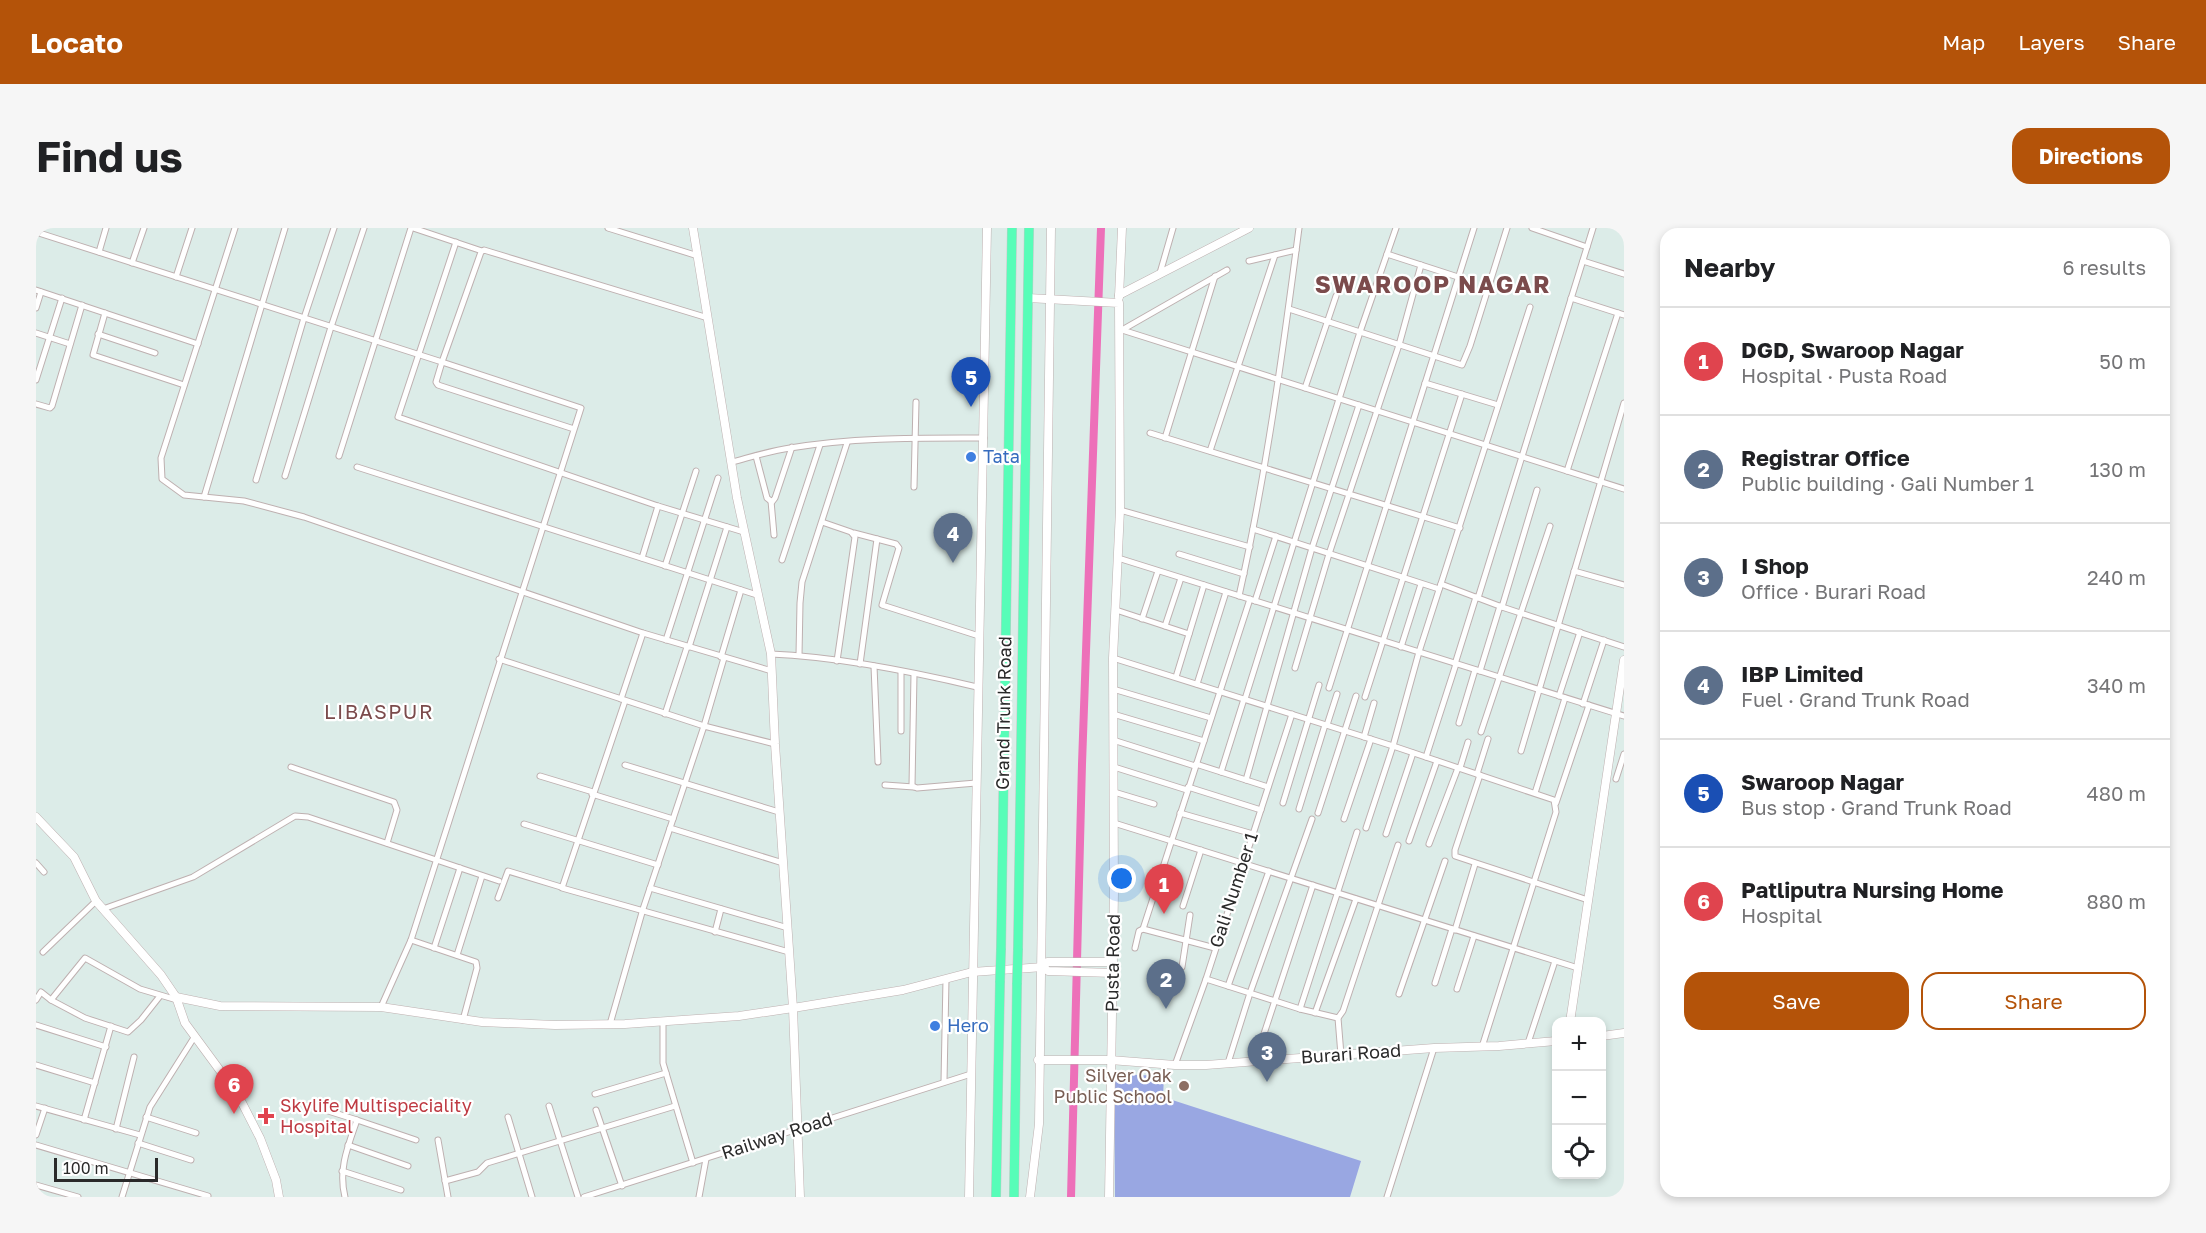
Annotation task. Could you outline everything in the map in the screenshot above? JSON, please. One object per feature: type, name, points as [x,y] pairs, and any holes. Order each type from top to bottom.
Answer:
[{"type":"highway","name":"Grand Trunk Road","points":[[996,1197],[1012,228]]},
{"type":"highway","name":"Grand Trunk Road","points":[[1014,1197],[1029,228]]},
{"type":"main road","points":[[693,228],[744,532],[771,654],[779,812],[793,1008],[800,1197]]},
{"type":"main road","points":[[969,1197],[987,228]]},
{"type":"main road","points":[[1030,1197],[1039,1124],[1038,1060],[1051,228]]},
{"type":"main road","name":"Pusta Road","points":[[1109,1197],[1113,973],[1113,658],[1120,510],[1119,299],[1122,228]]},
{"type":"main road","points":[[1028,298],[1109,302],[1119,299],[1160,273],[1249,228]]},
{"type":"main road","points":[[1571,1017],[1588,900],[1620,715],[1624,660]]},
{"type":"main road","points":[[36,817],[74,857],[96,901],[161,975],[176,998],[185,1023],[238,1095],[247,1112],[267,1154],[279,1197]]},
{"type":"main road","points":[[1041,967],[1047,962],[1113,962]]},
{"type":"main road","points":[[176,998],[220,1006],[381,1007],[462,1020],[555,1025],[610,1024],[739,1016],[903,990],[972,972],[1041,967],[1048,971],[1113,973]]},
{"type":"main road","points":[[1606,1035],[1624,1033]]},
{"type":"main road","name":"Burari Road","points":[[1038,1060],[1110,1060],[1175,1065],[1552,1041]]},
{"type":"street","points":[[99,252],[106,228]]},
{"type":"street","points":[[132,263],[144,228]]},
{"type":"street","points":[[176,277],[192,228]]},
{"type":"street","points":[[235,228],[161,458],[162,479],[184,495],[244,501],[304,517],[521,593],[688,647],[772,671]]},
{"type":"street","points":[[204,497],[285,228]]},
{"type":"street","points":[[256,480],[304,318],[334,228]]},
{"type":"street","points":[[285,476],[364,228]]},
{"type":"street","points":[[339,456],[412,228],[708,318]]},
{"type":"street","points":[[608,228],[698,256]]},
{"type":"street","points":[[1160,273],[1173,228]]},
{"type":"street","points":[[1239,596],[1264,469],[1299,228]]},
{"type":"street","points":[[1221,772],[1360,332],[1396,228]]},
{"type":"street","points":[[1329,688],[1474,228]]},
{"type":"street","points":[[1288,309],[1433,357],[1463,364],[1507,228]]},
{"type":"street","points":[[1532,228],[1587,247]]},
{"type":"street","points":[[1426,757],[1593,228]]},
{"type":"street","points":[[36,232],[581,408],[411,940],[381,1007]]},
{"type":"street","points":[[456,242],[399,412],[400,418],[658,506],[744,532]]},
{"type":"street","points":[[482,250],[436,382],[438,385],[574,429]]},
{"type":"street","points":[[1249,261],[1296,250]]},
{"type":"street","points":[[1387,254],[1458,277]]},
{"type":"street","points":[[1210,452],[1275,255]]},
{"type":"street","points":[[1583,261],[1624,274]]},
{"type":"street","points":[[1295,668],[1329,554],[1399,345],[1421,265]]},
{"type":"street","points":[[1120,329],[1227,270]]},
{"type":"street","points":[[1165,438],[1215,276]]},
{"type":"street","points":[[36,308],[39,291],[198,344]]},
{"type":"street","points":[[1305,388],[1336,296]]},
{"type":"street","points":[[36,380],[62,298]]},
{"type":"street","points":[[1567,471],[1621,314],[1571,298]]},
{"type":"street","points":[[36,404],[51,408],[82,305]]},
{"type":"street","points":[[1366,828],[1393,746],[1419,652],[1530,307]]},
{"type":"street","points":[[105,313],[93,355],[184,385]]},
{"type":"street","points":[[1120,329],[1624,489]]},
{"type":"street","points":[[36,333],[70,344]]},
{"type":"street","points":[[99,334],[155,353]]},
{"type":"street","points":[[1425,383],[1498,405]]},
{"type":"street","points":[[1365,697],[1462,394]]},
{"type":"street","points":[[914,488],[916,402]]},
{"type":"street","points":[[1521,751],[1624,404]]},
{"type":"street","points":[[1246,780],[1312,548],[1359,405]]},
{"type":"street","points":[[1150,433],[1460,528]]},
{"type":"street","points":[[732,462],[792,447],[915,438],[984,438]]},
{"type":"street","points":[[799,655],[802,582],[847,442]]},
{"type":"street","points":[[782,560],[820,445]]},
{"type":"street","points":[[771,501],[775,498],[792,447]]},
{"type":"street","points":[[756,456],[767,498],[771,501],[774,535]]},
{"type":"street","points":[[357,467],[757,595]]},
{"type":"street","points":[[665,566],[696,471]]},
{"type":"street","points":[[666,640],[718,478]]},
{"type":"street","points":[[1460,723],[1501,607],[1537,490]]},
{"type":"street","points":[[642,558],[658,506]]},
{"type":"street","points":[[1120,510],[1250,547]]},
{"type":"street","points":[[822,522],[896,544],[899,548],[882,605],[979,636]]},
{"type":"street","points":[[1481,732],[1550,526]]},
{"type":"street","points":[[665,714],[727,527]]},
{"type":"street","points":[[1253,528],[1402,578],[1477,597],[1501,607],[1624,646]]},
{"type":"street","points":[[837,661],[856,541],[854,533]]},
{"type":"street","points":[[1134,948],[1139,932],[1143,929],[1220,691],[1276,536]]},
{"type":"street","points":[[860,664],[877,539]]},
{"type":"street","points":[[1179,554],[1244,574]]},
{"type":"street","points":[[1118,558],[1620,715]]},
{"type":"street","points":[[1142,619],[1158,571]]},
{"type":"street","points":[[1574,571],[1624,585]]},
{"type":"street","points":[[1165,626],[1181,578]]},
{"type":"street","points":[[1401,647],[1421,584]]},
{"type":"street","points":[[1176,677],[1204,585]]},
{"type":"street","points":[[610,1024],[650,888],[704,726],[741,590]]},
{"type":"street","points":[[1197,684],[1226,592]]},
{"type":"street","points":[[1116,610],[1189,634]]},
{"type":"street","points":[[1535,793],[1580,632]]},
{"type":"street","points":[[561,887],[643,633]]},
{"type":"street","points":[[1482,1047],[1556,812],[1556,803],[1604,640]]},
{"type":"street","points":[[771,654],[799,655],[874,666],[977,687]]},
{"type":"street","points":[[1113,658],[1393,746],[1551,798],[1556,803]]},
{"type":"street","points":[[500,659],[665,714],[775,744]]},
{"type":"street","points":[[874,666],[878,762]]},
{"type":"street","points":[[901,672],[901,731]]},
{"type":"street","points":[[914,788],[912,784],[915,674]]},
{"type":"street","points":[[1283,803],[1319,686]]},
{"type":"street","points":[[1113,689],[1211,718]]},
{"type":"street","points":[[1299,809],[1337,694]]},
{"type":"street","points":[[1318,813],[1356,696]]},
{"type":"street","points":[[1364,737],[1374,704]]},
{"type":"street","points":[[1113,714],[1204,741]]},
{"type":"street","name":"Gali Number 1","points":[[1175,1065],[1206,979],[1292,714]]},
{"type":"street","points":[[1344,819],[1371,739]]},
{"type":"street","points":[[1113,740],[1268,787]]},
{"type":"street","points":[[1488,740],[1454,853],[1458,858],[1475,864],[1588,900]]},
{"type":"street","points":[[1429,844],[1468,742]]},
{"type":"street","points":[[1386,834],[1413,753]]},
{"type":"street","points":[[1616,779],[1624,754]]},
{"type":"street","points":[[1409,841],[1437,761]]},
{"type":"street","points":[[625,765],[779,812]]},
{"type":"street","points":[[291,767],[394,802],[397,810],[387,843]]},
{"type":"street","points":[[1114,767],[1261,810]]},
{"type":"street","points":[[540,776],[673,819]]},
{"type":"street","points":[[885,785],[914,788],[975,783]]},
{"type":"street","points":[[1114,792],[1154,804]]},
{"type":"street","points":[[1180,813],[1253,834]]},
{"type":"street","points":[[103,909],[193,877],[295,816],[308,817],[499,881]]},
{"type":"street","points":[[1228,1063],[1250,993],[1312,819]]},
{"type":"street","points":[[1114,823],[1578,968]]},
{"type":"street","points":[[524,824],[658,865]]},
{"type":"street","points":[[670,828],[783,862]]},
{"type":"street","points":[[1300,1009],[1357,832]]},
{"type":"street","points":[[1341,1055],[1338,1018],[1343,1011],[1398,845]]},
{"type":"street","points":[[1183,906],[1201,850]]},
{"type":"street","points":[[1400,994],[1445,861]]},
{"type":"street","points":[[36,863],[44,872]]},
{"type":"street","points":[[1435,983],[1475,864]]},
{"type":"street","points":[[434,948],[460,868]]},
{"type":"street","points":[[498,898],[508,871],[643,912],[789,952]]},
{"type":"street","points":[[1228,986],[1269,871]]},
{"type":"street","points":[[457,955],[482,876]]},
{"type":"street","points":[[1255,1061],[1313,885]]},
{"type":"street","points":[[650,888],[788,928]]},
{"type":"street","points":[[1315,1013],[1356,899]]},
{"type":"street","points":[[43,952],[96,901]]},
{"type":"street","points":[[715,932],[721,909]]},
{"type":"street","points":[[1182,967],[1188,941],[1190,915]]},
{"type":"street","points":[[1143,929],[1215,948]]},
{"type":"street","points":[[1457,989],[1474,936]]},
{"type":"street","points":[[411,940],[473,960],[477,964],[462,1020]]},
{"type":"street","points":[[51,1000],[85,958],[140,989],[160,996],[176,998]]},
{"type":"street","points":[[1528,1043],[1555,961]]},
{"type":"street","points":[[945,1082],[946,979]]},
{"type":"street","points":[[1206,979],[1300,1009],[1338,1018]]},
{"type":"street","points":[[36,1000],[40,993],[86,1018],[128,1032],[160,996]]},
{"type":"street","points":[[663,1021],[662,1046],[666,1073],[693,1163]]},
{"type":"street","points":[[36,1025],[106,1047]]},
{"type":"street","points":[[84,1120],[111,1026]]},
{"type":"street","points":[[122,1197],[154,1097],[195,1036]]},
{"type":"street","points":[[1387,1197],[1434,1048]]},
{"type":"street","points":[[116,1129],[134,1058]]},
{"type":"street","points":[[36,1065],[95,1083]]},
{"type":"street","points":[[595,1094],[666,1073]]},
{"type":"street","name":"Railway Road","points":[[584,1197],[970,1074]]},
{"type":"street","points":[[309,1105],[416,1140]]},
{"type":"street","points":[[36,1106],[140,1136]]},
{"type":"street","points":[[549,1106],[578,1197]]},
{"type":"street","points":[[445,1181],[478,1172],[487,1162],[675,1106]]},
{"type":"street","points":[[36,1135],[45,1108]]},
{"type":"street","points":[[596,1110],[622,1186]]},
{"type":"street","points":[[146,1117],[196,1133]]},
{"type":"street","points":[[508,1117],[532,1197]]},
{"type":"street","points":[[345,1197],[342,1171],[357,1120]]},
{"type":"street","points":[[438,1140],[448,1197]]},
{"type":"street","points":[[138,1143],[191,1160]]},
{"type":"street","points":[[36,1145],[208,1196]]},
{"type":"street","points":[[348,1145],[408,1166]]},
{"type":"street","points":[[699,1197],[706,1159]]},
{"type":"street","points":[[342,1171],[401,1190]]},
{"type":"street","points":[[36,1185],[78,1197]]},
{"type":"shaded area","points":[[1114,1074],[1164,1076],[1163,1097],[1361,1161],[1350,1197],[1115,1197]]},
{"type":"waterway","points":[[1071,1197],[1082,764],[1101,228]]},
{"type":"place","name":"Swaroop Nagar","points":[[971,407]]},
{"type":"place","name":"Tata","points":[[971,457]]},
{"type":"place","name":"IBP Limited","points":[[953,563]]},
{"type":"place","name":"DGD, Swaroop Nagar","points":[[1164,914]]},
{"type":"place","name":"Registrar Office","points":[[1166,1009]]},
{"type":"place","name":"Hero","points":[[935,1026]]},
{"type":"place","name":"I Shop","points":[[1267,1082]]},
{"type":"place","name":"Silver Oak Public School","points":[[1184,1086]]},
{"type":"place","name":"Patliputra Nursing Home","points":[[234,1114]]},
{"type":"place","name":"Skylife Multispeciality Hospital","points":[[266,1116]]},
{"type":"district","name":"SWAROOP NAGAR","points":[[1433,285]]},
{"type":"district","name":"LIBASPUR","points":[[379,712]]}]
